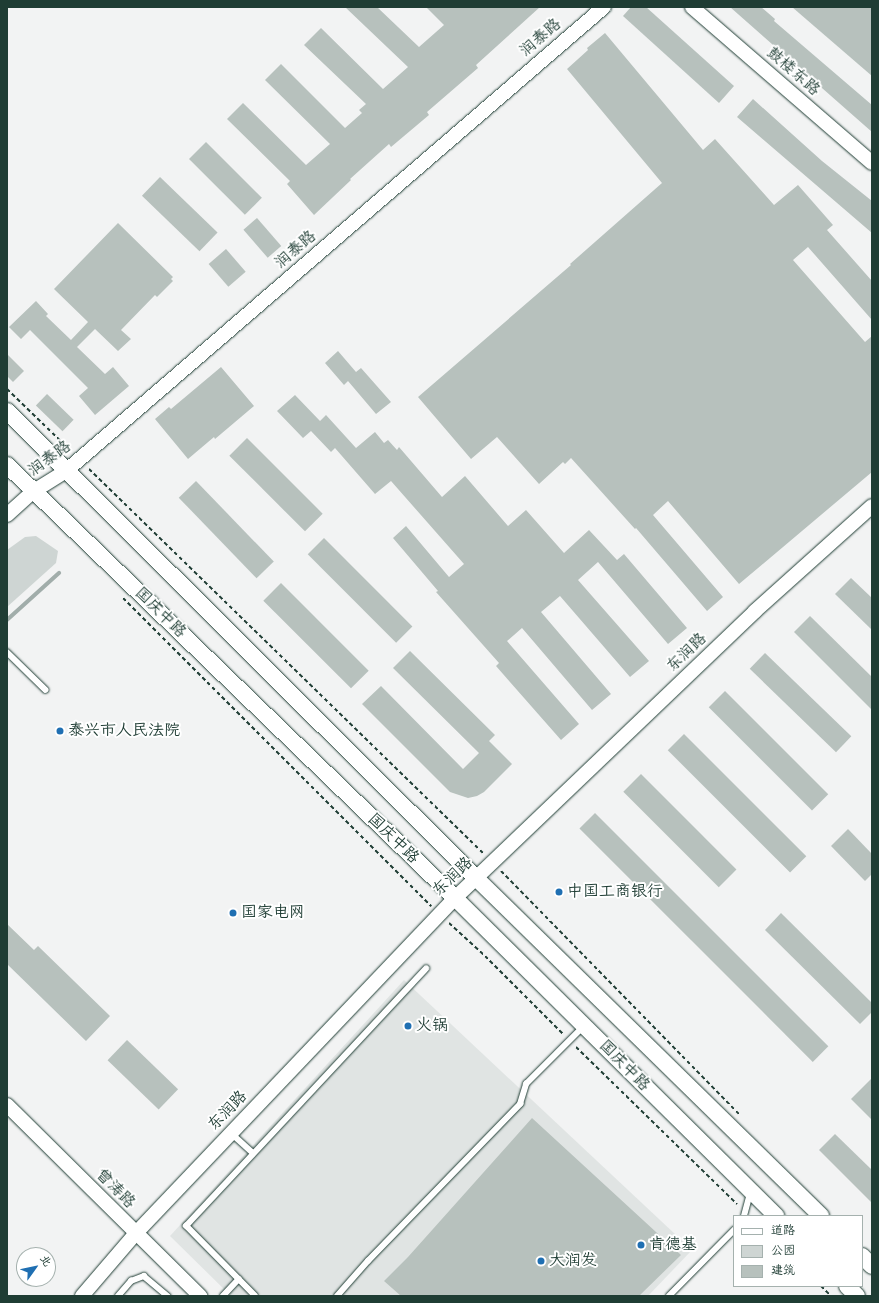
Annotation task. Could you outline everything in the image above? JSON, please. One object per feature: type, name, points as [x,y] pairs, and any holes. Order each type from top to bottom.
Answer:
[{"type":"main road","points":[[7,411],[73,465],[476,878],[820,1215]]},
{"type":"main road","name":"国庆中路","points":[[7,465],[455,898],[775,1215]]},
{"type":"main road","points":[[863,1257],[872,1266]]},
{"type":"main road","points":[[848,1287],[857,1296]]},
{"type":"street","name":"润泰路","points":[[7,515],[34,491],[73,465],[604,7]]},
{"type":"street","name":"鼓楼东路","points":[[692,7],[872,163]]},
{"type":"street","name":"东润路","points":[[82,1296],[136,1233],[455,898],[755,611],[872,506]]},
{"type":"street","name":"曾涛路","points":[[7,1105],[200,1296]]},
{"type":"lane","points":[[7,652],[46,690]]},
{"type":"lane","points":[[255,1296],[186,1226],[426,968]]},
{"type":"lane","points":[[337,1296],[368,1261],[520,1104],[526,1084],[584,1026]]},
{"type":"lane","points":[[231,1133],[253,1153]]},
{"type":"lane","points":[[745,1214],[751,1191]]},
{"type":"lane","points":[[669,1296],[733,1231]]},
{"type":"lane","points":[[118,1296],[131,1281],[144,1276],[168,1296]]},
{"type":"lane","points":[[223,1296],[239,1279]]},
{"type":"path","points":[[7,389],[73,465],[493,862],[744,1119]]},
{"type":"path","points":[[119,595],[439,914],[485,956],[745,1214]]},
{"type":"path","points":[[822,1287],[831,1296]]},
{"type":"shaded area","points":[[404,980],[692,1250],[648,1296],[231,1296],[170,1236]]},
{"type":"green space","points":[[36,536],[58,551],[56,563],[7,607],[7,550],[25,537]]},
{"type":"building","points":[[345,7],[377,7],[419,47],[444,25],[426,7],[540,7],[476,65],[478,68],[427,112],[429,115],[391,147],[389,144],[350,179],[351,180],[314,215],[287,184],[290,181],[227,119],[243,103],[306,165],[330,144],[265,80],[281,64],[345,128],[362,113],[359,110],[366,104],[304,45],[321,28],[383,89],[408,67]]},
{"type":"building","points":[[631,7],[646,7],[734,86],[719,103],[623,16]]},
{"type":"building","points":[[730,7],[761,7],[775,19],[774,21],[872,105],[872,132]]},
{"type":"building","points":[[792,7],[872,7],[872,76]]},
{"type":"building","points":[[605,33],[703,150],[715,139],[774,205],[798,185],[833,225],[827,230],[872,281],[872,320],[808,247],[793,260],[865,342],[872,336],[872,472],[739,584],[668,501],[653,515],[723,597],[707,611],[636,528],[635,529],[571,458],[565,464],[563,462],[539,484],[497,437],[471,459],[418,397],[571,265],[570,264],[662,183],[567,69],[588,50],[587,48]]},
{"type":"building","points":[[753,99],[822,161],[872,201],[872,233],[737,117]]},
{"type":"building","points":[[206,142],[262,198],[245,215],[189,159]]},
{"type":"building","points":[[160,177],[218,233],[199,251],[142,196]]},
{"type":"building","points":[[257,218],[281,246],[268,258],[243,230]]},
{"type":"building","points":[[118,223],[173,277],[171,279],[173,281],[157,297],[155,295],[121,330],[131,339],[118,351],[95,329],[77,347],[105,374],[113,367],[129,386],[95,415],[79,396],[88,388],[30,330],[21,339],[9,327],[36,301],[48,314],[46,316],[71,340],[88,322],[54,289]]},
{"type":"building","points":[[226,249],[246,272],[228,287],[209,264]]},
{"type":"building","points":[[338,351],[356,372],[361,368],[391,402],[376,414],[348,381],[344,385],[325,363]]},
{"type":"building","points":[[7,354],[24,371],[13,382],[7,376]]},
{"type":"building","points":[[221,367],[254,406],[215,439],[214,437],[188,459],[155,419],[169,407],[171,409]]},
{"type":"building","points":[[47,394],[74,420],[63,431],[36,406]]},
{"type":"building","points":[[295,395],[320,421],[326,415],[356,448],[375,432],[384,443],[388,440],[397,450],[399,447],[442,497],[465,476],[508,526],[526,510],[564,553],[589,530],[617,560],[624,554],[687,628],[668,644],[598,562],[578,580],[649,661],[630,677],[560,596],[541,612],[611,694],[592,710],[522,628],[507,641],[579,724],[561,740],[496,666],[499,663],[436,592],[438,591],[393,538],[406,526],[449,577],[464,564],[391,481],[375,494],[335,448],[331,452],[311,431],[303,438],[277,411]]},
{"type":"building","points":[[247,438],[323,514],[305,531],[229,456]]},
{"type":"building","points":[[196,481],[274,562],[257,578],[179,498]]},
{"type":"building","points":[[324,538],[412,626],[396,643],[308,554]]},
{"type":"building","points":[[851,578],[872,598],[872,630],[835,594]]},
{"type":"building","points":[[281,583],[369,671],[351,688],[263,601]]},
{"type":"building","points":[[810,616],[872,677],[872,710],[794,632]]},
{"type":"building","points":[[410,651],[495,735],[489,741],[512,764],[484,792],[477,796],[468,798],[450,792],[362,704],[381,686],[463,769],[479,753],[393,668]]},
{"type":"building","points":[[765,653],[851,736],[836,752],[750,669]]},
{"type":"building","points":[[725,691],[828,794],[812,811],[709,707]]},
{"type":"building","points":[[684,734],[806,856],[790,873],[668,750]]},
{"type":"building","points":[[641,774],[736,869],[719,887],[623,792]]},
{"type":"building","points":[[595,813],[828,1046],[813,1062],[579,829]]},
{"type":"building","points":[[848,829],[872,854],[872,874],[865,881],[831,846]]},
{"type":"building","points":[[781,913],[872,1003],[872,1012],[860,1024],[765,930]]},
{"type":"building","points":[[7,924],[34,950],[38,946],[110,1016],[86,1041],[7,964]]},
{"type":"building","points":[[127,1040],[178,1089],[159,1109],[108,1060]]},
{"type":"building","points":[[872,1078],[872,1120],[851,1099]]},
{"type":"building","points":[[532,1118],[681,1255],[639,1296],[401,1296],[384,1281],[408,1257]]},
{"type":"building","points":[[835,1134],[872,1170],[872,1203],[819,1150]]},
{"type":"waterway","points":[[7,620],[59,573]]},
{"type":"place","name":"泰兴市人民法院","points":[[60,731]]},
{"type":"place","name":"中国工商银行","points":[[559,892]]},
{"type":"place","name":"国家电网","points":[[233,913]]},
{"type":"place","name":"火锅","points":[[408,1026]]},
{"type":"place","name":"肯德基","points":[[641,1245]]},
{"type":"place","name":"大润发","points":[[541,1261]]}]
